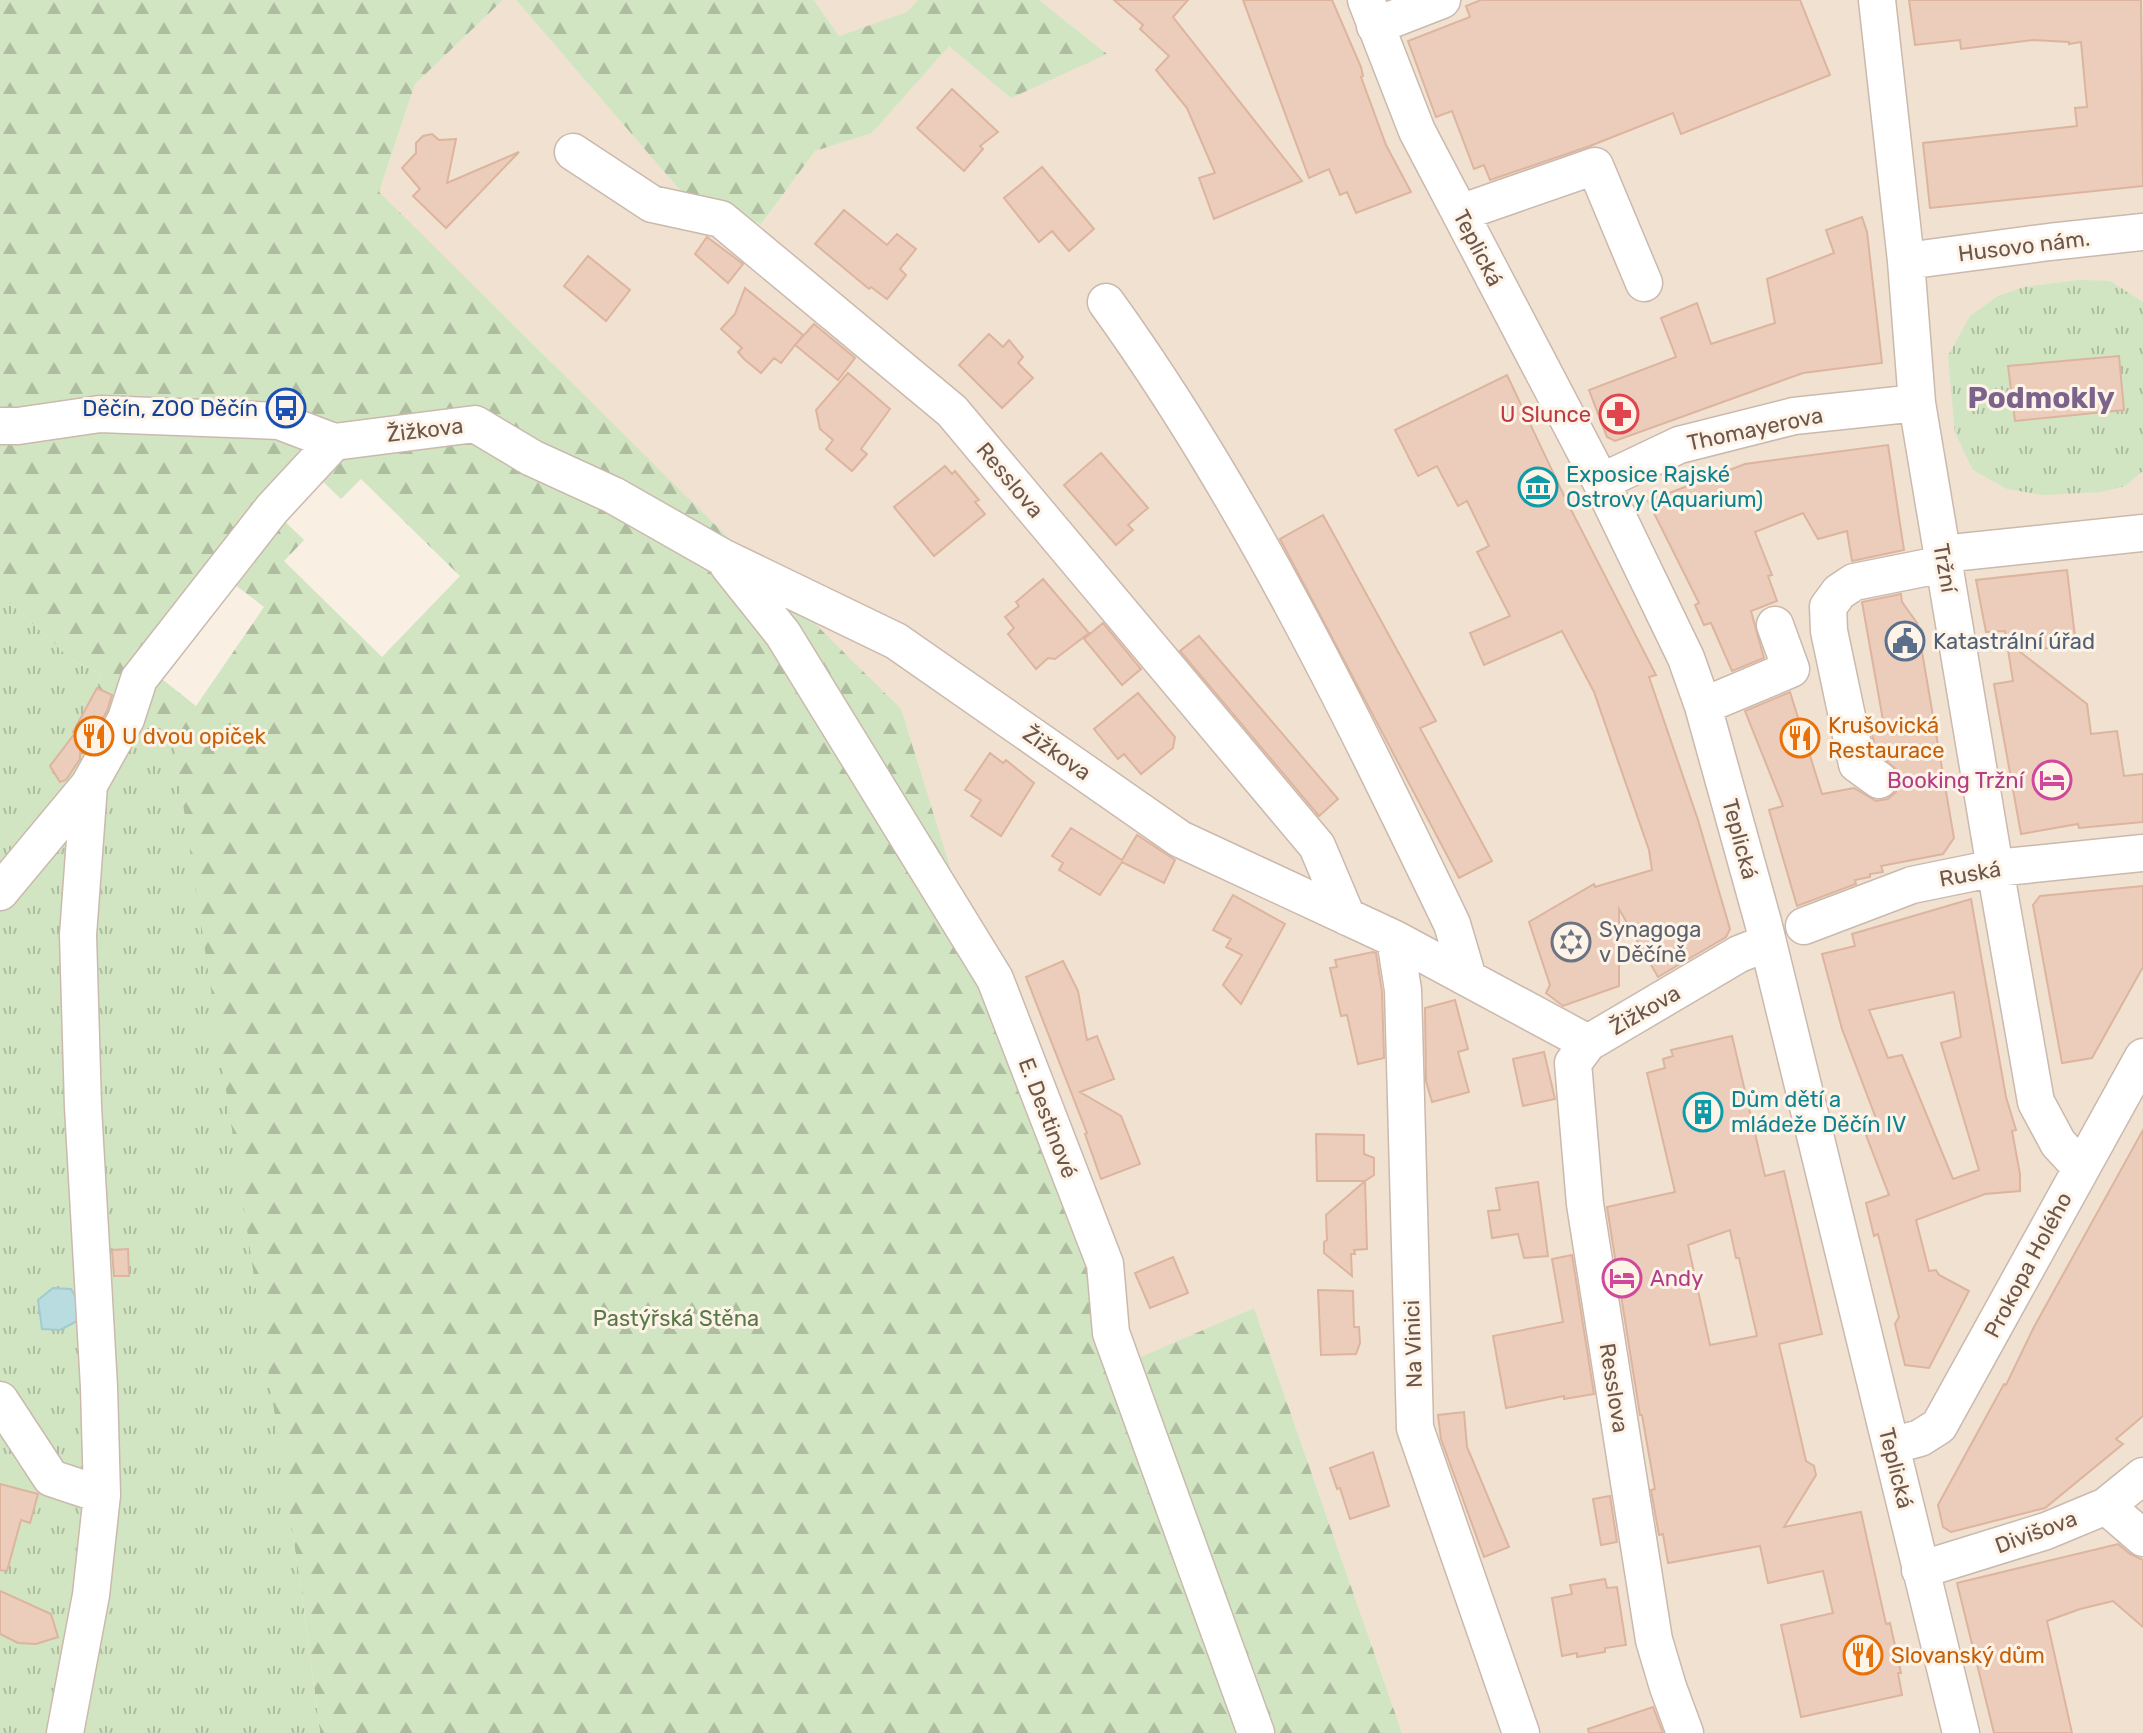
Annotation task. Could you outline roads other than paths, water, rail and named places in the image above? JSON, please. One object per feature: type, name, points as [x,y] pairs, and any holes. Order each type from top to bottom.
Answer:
[{"type":"street","points":[[1370,13],[1442,0]]},
{"type":"street","name":"Tržní","points":[[1877,0],[1906,261],[1917,403],[1995,868],[2036,1102],[2058,1143],[2080,1167]]},
{"type":"street","name":"Teplická","points":[[1370,13],[1417,131],[1601,482],[1686,658],[1703,706],[1767,943],[1961,1733]]},
{"type":"street","name":"Resslova","points":[[573,152],[652,204],[721,219],[952,411],[1317,846],[1347,917]]},
{"type":"street","points":[[1460,213],[1595,166],[1644,283]]},
{"type":"street","name":"Husovo nám.","points":[[1906,261],[2143,232]]},
{"type":"street","points":[[1106,302],[1186,419],[1301,623],[1452,924],[1468,978]]},
{"type":"street","name":"Thomayerova","points":[[1601,482],[1679,445],[1794,416],[1917,403]]},
{"type":"street","name":"Žižkova","points":[[0,426],[100,414],[279,421],[334,442],[475,424],[532,458],[613,495],[722,557],[896,641],[1180,839],[1395,939],[1588,1043],[1739,954],[1767,943]]},
{"type":"street","points":[[0,892],[89,785],[126,719],[139,679],[272,509],[334,442]]},
{"type":"street","points":[[1879,780],[1857,764],[1829,631],[1828,607],[1839,592],[1854,582],[1943,559],[2143,533]]},
{"type":"street","name":"E. Destinové","points":[[722,557],[783,634],[995,979],[1105,1264],[1111,1333],[1256,1733]]},
{"type":"street","points":[[1703,706],[1791,669],[1775,625]]},
{"type":"street","points":[[65,1733],[91,1595],[102,1495],[78,935],[89,785]]},
{"type":"street","name":"Ruská","points":[[1804,926],[1912,885],[1995,868],[2143,853]]},
{"type":"street","name":"Na Vinici","points":[[1395,939],[1403,990],[1415,1428],[1521,1733]]},
{"type":"street","name":"Resslova","points":[[1588,1043],[1573,1063],[1585,1204],[1654,1640],[1685,1733]]},
{"type":"street","name":"Prokopa Holého","points":[[1891,1446],[1920,1438],[1939,1426],[2143,1057]]},
{"type":"street","points":[[0,1400],[51,1478],[102,1495]]},
{"type":"street","name":"Divišova","points":[[1920,1570],[2046,1531],[2106,1506],[2143,1476]]},
{"type":"street","points":[[2106,1506],[2143,1538]]},
{"type":"water","points":[[53,1288],[71,1289],[79,1302],[77,1321],[60,1330],[42,1329],[38,1300]]},
{"type":"place","name":"Děčín, ZOO Děčín","points":[[286,408]]},
{"type":"place","name":"U Slunce","points":[[1619,414]]},
{"type":"place","name":"Exposice Rajské Ostrovy (Aquarium)","points":[[1538,487]]},
{"type":"place","name":"Katastrální úřad","points":[[1905,641]]},
{"type":"place","name":"U dvou opiček","points":[[94,736]]},
{"type":"place","name":"Krušovická Restaurace","points":[[1800,738]]},
{"type":"place","name":"Booking Tržní","points":[[2052,780]]},
{"type":"place","name":"Synagoga v Děčíně","points":[[1571,942]]},
{"type":"place","name":"Dům dětí a mládeže Děčín IV","points":[[1703,1112]]},
{"type":"place","name":"Andy","points":[[1622,1278]]},
{"type":"place","name":"Slovanský dům","points":[[1863,1655]]},
{"type":"district","name":"Podmokly","points":[[2041,398]]},
{"type":"park label","name":"Pastýřská Stěna","points":[[676,1318]]}]
